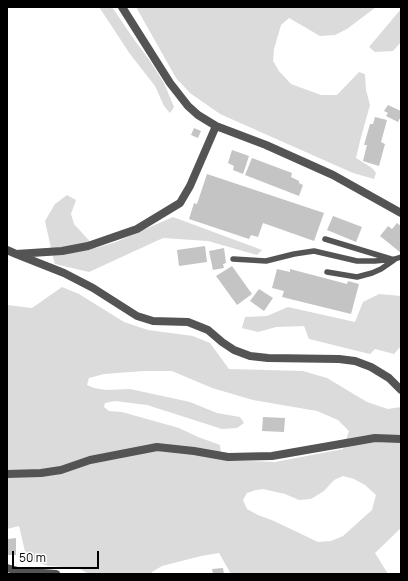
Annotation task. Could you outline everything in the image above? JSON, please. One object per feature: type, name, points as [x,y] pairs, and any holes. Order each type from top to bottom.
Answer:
[{"type":"street","points":[[122,7],[170,83],[188,106],[198,115],[216,126],[266,145],[333,175],[401,214]]},
{"type":"street","points":[[16,254],[62,251],[88,246],[137,229],[180,203],[190,186],[216,126]]},
{"type":"street","points":[[7,250],[64,273],[94,288],[137,316],[153,321],[188,322],[208,330],[234,350],[250,356],[268,358],[332,358],[355,361],[371,367],[389,378],[401,390]]},
{"type":"street","points":[[7,474],[41,474],[61,470],[90,460],[156,447],[194,450],[228,457],[272,456],[375,438],[401,439]]},
{"type":"street","points":[[7,568],[18,571],[56,574]]},
{"type":"lane","points":[[325,239],[395,260]]},
{"type":"lane","points":[[233,259],[266,261],[294,254],[314,252],[357,261],[395,260]]},
{"type":"lane","points":[[327,272],[357,277],[381,269],[401,257]]},
{"type":"shaded area","points":[[99,7],[112,7],[150,61],[164,83],[174,107],[170,113],[164,106],[155,86],[130,54]]},
{"type":"shaded area","points":[[136,7],[376,7],[347,29],[335,35],[320,36],[289,18],[281,25],[274,49],[273,61],[279,71],[291,84],[321,95],[337,95],[359,72],[365,74],[366,90],[370,105],[356,158],[372,168],[376,173],[374,179],[353,173],[220,114],[190,93],[176,78]]},
{"type":"shaded area","points":[[401,9],[401,42],[393,51],[375,52],[369,47]]},
{"type":"shaded area","points":[[67,195],[76,200],[71,214],[74,224],[96,248],[116,242],[173,217],[262,250],[257,255],[208,241],[163,238],[89,272],[55,264],[45,221],[55,204]]},
{"type":"shaded area","points":[[62,287],[79,294],[124,322],[148,330],[193,336],[210,343],[229,369],[303,371],[327,378],[367,402],[388,409],[401,407],[401,528],[375,553],[388,574],[231,574],[219,553],[162,566],[152,572],[152,574],[89,574],[78,568],[49,566],[27,560],[19,526],[7,529],[7,305],[32,308]],"holes":[[[144,371],[172,371],[212,388],[253,400],[317,411],[338,420],[349,431],[343,449],[275,462],[222,460],[220,445],[179,428],[122,412],[109,411],[104,407],[105,403],[115,401],[147,405],[222,429],[237,428],[244,423],[240,417],[217,413],[190,402],[130,389],[106,390],[87,385],[89,378],[104,374]],[[343,476],[354,479],[365,485],[376,495],[372,510],[343,536],[331,541],[318,542],[258,515],[247,509],[243,500],[247,493],[263,489],[285,494],[299,500],[311,499],[324,491],[334,480]]]},
{"type":"shaded area","points":[[379,294],[401,296],[401,346],[394,354],[375,349],[370,354],[309,339],[304,326],[276,327],[258,332],[242,328],[245,317],[267,316],[288,307],[355,322],[363,302]]},
{"type":"building","points":[[388,105],[401,111],[401,116],[398,122],[386,116],[388,113],[384,111]]},
{"type":"building","points":[[375,117],[387,120],[381,142],[385,144],[379,166],[363,161],[367,145],[364,145],[370,124],[373,124]]},
{"type":"building","points":[[194,128],[201,131],[198,138],[191,135]]},
{"type":"building","points":[[232,150],[249,156],[243,174],[233,170],[234,166],[228,163]]},
{"type":"building","points":[[252,158],[292,173],[291,177],[303,185],[299,196],[245,175]]},
{"type":"building","points":[[207,174],[324,213],[314,241],[263,223],[258,237],[251,235],[249,239],[189,219],[194,203],[197,204]]},
{"type":"building","points":[[333,216],[362,227],[356,242],[327,230]]},
{"type":"building","points":[[397,223],[401,226],[401,253],[380,236],[388,226],[392,229]]},
{"type":"building","points":[[205,246],[207,262],[179,266],[177,250]]},
{"type":"building","points":[[224,248],[226,263],[223,264],[224,268],[213,270],[209,251]]},
{"type":"building","points":[[232,266],[252,294],[237,305],[216,276]]},
{"type":"building","points":[[277,269],[290,272],[290,269],[347,284],[348,281],[359,284],[351,314],[282,297],[284,291],[272,288]]},
{"type":"building","points":[[259,289],[273,298],[264,311],[250,301]]},
{"type":"building","points":[[263,417],[285,418],[284,432],[262,431]]},
{"type":"building","points":[[16,538],[16,555],[7,555],[7,539]]},
{"type":"building","points":[[223,568],[224,574],[213,574],[212,569]]}]
